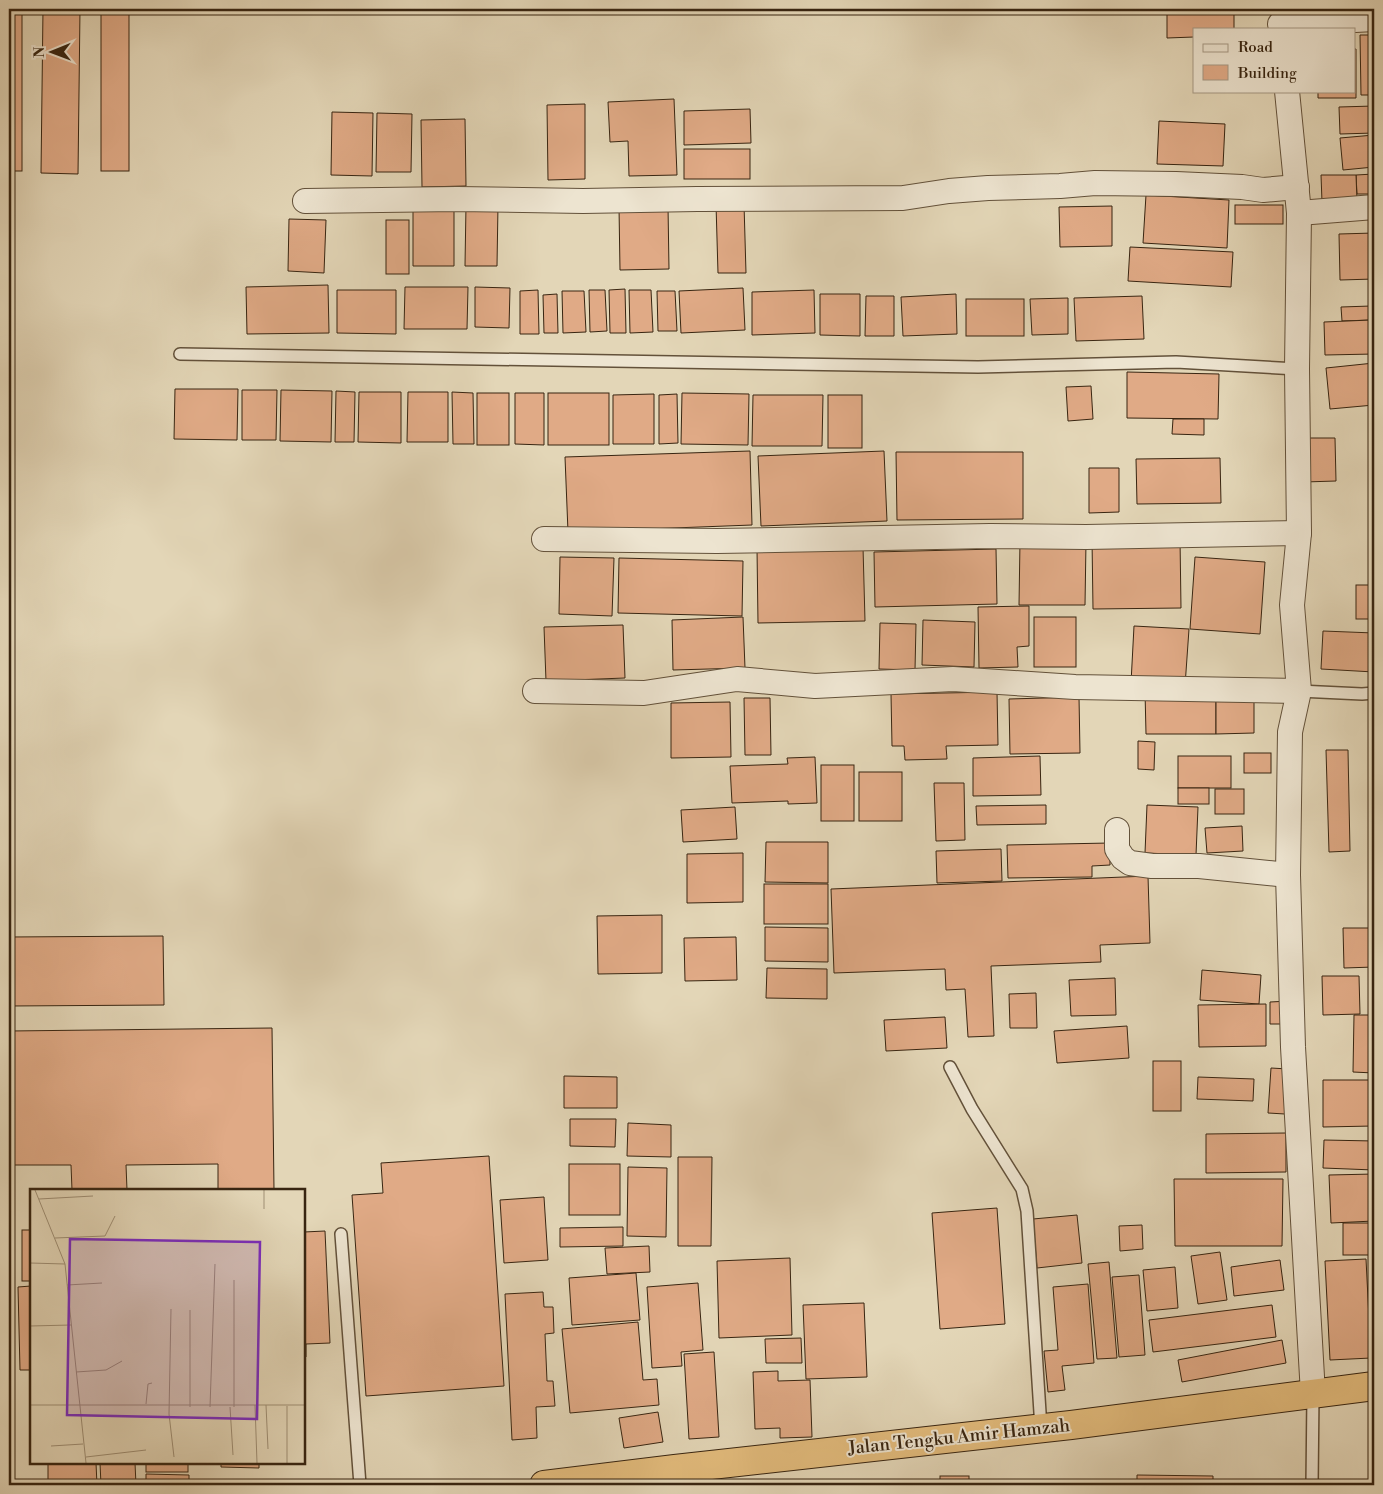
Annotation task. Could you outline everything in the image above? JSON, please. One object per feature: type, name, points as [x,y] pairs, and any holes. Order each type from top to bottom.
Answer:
[{"type":"highway","name":"Jalan Tengku Amir Hamzah","points":[[544,1485],[676,1477],[1374,1386]]},
{"type":"street","points":[[1280,20],[1374,18]]},
{"type":"street","points":[[1287,92],[1300,212],[1296,369],[1299,533],[1292,605],[1299,691],[1290,732],[1288,875],[1293,1047],[1313,1394]]},
{"type":"street","points":[[305,201],[457,198],[583,201],[903,198],[948,191],[1095,183],[1242,187],[1263,190],[1297,187]]},
{"type":"street","points":[[1300,212],[1374,207]]},
{"type":"street","points":[[544,539],[717,541],[1299,533]]},
{"type":"street","points":[[535,692],[644,693],[737,679],[815,686],[953,679],[1075,687],[1299,691]]},
{"type":"street","points":[[1117,830],[1117,849],[1123,858],[1130,863],[1152,866],[1199,866],[1288,875]]},
{"type":"lane","points":[[180,354],[978,367],[1176,362],[1296,369]]},
{"type":"lane","points":[[1299,691],[1374,693]]},
{"type":"lane","points":[[950,1067],[972,1109],[1022,1189],[1027,1211],[1041,1428]]},
{"type":"lane","points":[[341,1234],[360,1485]]},
{"type":"lane","points":[[1312,1485],[1313,1394]]},
{"type":"building","points":[[9,9],[22,9],[22,171],[9,171]]},
{"type":"building","points":[[43,9],[80,9],[78,174],[41,173]]},
{"type":"building","points":[[101,9],[129,9],[129,171],[101,171]]},
{"type":"building","points":[[1167,9],[1234,9],[1234,28],[1193,28],[1193,37],[1167,38]]},
{"type":"building","points":[[1360,35],[1374,35],[1374,95],[1361,95]]},
{"type":"building","points":[[1318,92],[1356,92],[1356,98],[1318,98]]},
{"type":"building","points":[[674,99],[677,175],[629,176],[628,141],[610,142],[608,102]]},
{"type":"building","points":[[585,104],[585,179],[548,180],[547,105]]},
{"type":"building","points":[[1374,106],[1374,133],[1340,134],[1339,107]]},
{"type":"building","points":[[750,109],[751,143],[684,145],[684,111]]},
{"type":"building","points":[[332,112],[373,113],[372,176],[331,175]]},
{"type":"building","points":[[377,113],[412,114],[411,172],[376,172]]},
{"type":"building","points":[[465,119],[466,186],[422,187],[421,120]]},
{"type":"building","points":[[1159,121],[1225,124],[1223,166],[1157,164]]},
{"type":"building","points":[[1374,135],[1374,167],[1343,170],[1340,138]]},
{"type":"building","points":[[684,149],[750,149],[750,179],[684,179]]},
{"type":"building","points":[[1374,174],[1374,194],[1357,194],[1356,175]]},
{"type":"building","points":[[1321,175],[1356,175],[1357,201],[1322,202]]},
{"type":"building","points":[[1146,195],[1229,200],[1227,248],[1143,243]]},
{"type":"building","points":[[454,204],[454,266],[413,266],[413,205]]},
{"type":"building","points":[[716,204],[744,204],[746,273],[718,273]]},
{"type":"building","points":[[466,205],[498,205],[497,266],[465,266]]},
{"type":"building","points":[[1235,205],[1283,205],[1283,224],[1235,224]]},
{"type":"building","points":[[668,206],[669,269],[620,270],[619,207]]},
{"type":"building","points":[[1112,206],[1112,246],[1060,247],[1059,207]]},
{"type":"building","points":[[289,219],[326,220],[324,273],[288,271]]},
{"type":"building","points":[[386,220],[409,220],[409,274],[386,274]]},
{"type":"building","points":[[1374,233],[1374,279],[1340,280],[1339,234]]},
{"type":"building","points":[[1130,247],[1233,252],[1231,287],[1128,281]]},
{"type":"building","points":[[328,285],[329,333],[247,334],[246,287]]},
{"type":"building","points":[[405,287],[468,287],[467,329],[404,329]]},
{"type":"building","points":[[475,287],[510,288],[509,328],[475,327]]},
{"type":"building","points":[[743,288],[745,330],[681,333],[679,291]]},
{"type":"building","points":[[625,289],[626,333],[610,333],[609,290]]},
{"type":"building","points":[[337,290],[396,290],[396,334],[337,333]]},
{"type":"building","points":[[538,290],[539,334],[520,334],[520,291]]},
{"type":"building","points":[[589,290],[605,290],[607,331],[590,332]]},
{"type":"building","points":[[629,290],[651,290],[653,332],[630,333]]},
{"type":"building","points":[[814,290],[815,333],[752,335],[752,292]]},
{"type":"building","points":[[562,291],[584,291],[586,332],[563,333]]},
{"type":"building","points":[[657,291],[675,291],[677,331],[658,331]]},
{"type":"building","points":[[557,294],[558,333],[544,333],[543,295]]},
{"type":"building","points":[[820,294],[860,294],[860,336],[820,335]]},
{"type":"building","points":[[956,294],[957,334],[903,336],[901,297]]},
{"type":"building","points":[[866,296],[894,296],[894,336],[865,336]]},
{"type":"building","points":[[1142,296],[1144,339],[1076,341],[1074,298]]},
{"type":"building","points":[[1068,298],[1068,334],[1032,335],[1030,299]]},
{"type":"building","points":[[966,299],[1024,299],[1024,336],[966,336]]},
{"type":"building","points":[[1371,306],[1371,320],[1342,321],[1341,307]]},
{"type":"building","points":[[1374,320],[1374,354],[1325,355],[1324,322]]},
{"type":"building","points":[[1374,363],[1374,405],[1330,409],[1326,368]]},
{"type":"building","points":[[1127,372],[1219,374],[1218,419],[1127,418]]},
{"type":"building","points":[[1091,386],[1093,419],[1068,421],[1066,387]]},
{"type":"building","points":[[175,389],[238,389],[237,440],[174,439]]},
{"type":"building","points":[[242,390],[277,390],[276,440],[242,440]]},
{"type":"building","points":[[281,390],[332,391],[331,442],[280,441]]},
{"type":"building","points":[[336,391],[355,392],[354,442],[335,442]]},
{"type":"building","points":[[359,392],[401,392],[401,443],[358,442]]},
{"type":"building","points":[[408,392],[448,392],[448,442],[407,442]]},
{"type":"building","points":[[452,392],[473,393],[474,444],[453,444]]},
{"type":"building","points":[[477,393],[509,393],[509,445],[477,445]]},
{"type":"building","points":[[515,393],[544,393],[544,445],[515,444]]},
{"type":"building","points":[[548,393],[609,393],[609,445],[548,445]]},
{"type":"building","points":[[682,393],[749,394],[748,445],[681,444]]},
{"type":"building","points":[[654,394],[654,444],[613,444],[613,395]]},
{"type":"building","points":[[677,394],[678,443],[659,444],[659,395]]},
{"type":"building","points":[[753,395],[823,395],[822,446],[752,446]]},
{"type":"building","points":[[828,395],[862,395],[862,448],[828,448]]},
{"type":"building","points":[[1173,419],[1204,419],[1204,435],[1172,434]]},
{"type":"building","points":[[1303,438],[1335,438],[1336,481],[1304,482]]},
{"type":"building","points":[[750,451],[752,525],[568,532],[565,457]]},
{"type":"building","points":[[884,451],[887,521],[761,526],[758,456]]},
{"type":"building","points":[[896,452],[1023,452],[1023,519],[897,520]]},
{"type":"building","points":[[1220,458],[1221,503],[1137,504],[1136,459]]},
{"type":"building","points":[[1089,468],[1119,468],[1119,512],[1089,513]]},
{"type":"building","points":[[1092,539],[1180,539],[1181,608],[1093,609]]},
{"type":"building","points":[[1020,541],[1086,542],[1085,605],[1019,605]]},
{"type":"building","points":[[863,547],[865,621],[758,623],[757,549]]},
{"type":"building","points":[[996,549],[997,604],[875,607],[874,552]]},
{"type":"building","points":[[560,557],[614,558],[612,616],[559,614]]},
{"type":"building","points":[[1195,557],[1265,562],[1260,634],[1190,629]]},
{"type":"building","points":[[619,558],[743,561],[742,616],[618,613]]},
{"type":"building","points":[[1356,585],[1374,585],[1374,619],[1356,619]]},
{"type":"building","points":[[1029,606],[1029,646],[1017,647],[1018,667],[979,668],[978,607]]},
{"type":"building","points":[[743,617],[745,668],[673,670],[672,620]]},
{"type":"building","points":[[1034,617],[1076,617],[1076,667],[1034,667]]},
{"type":"building","points":[[923,620],[975,622],[974,667],[922,665]]},
{"type":"building","points":[[880,623],[916,624],[915,670],[879,669]]},
{"type":"building","points":[[623,625],[625,678],[546,681],[544,627]]},
{"type":"building","points":[[1134,626],[1189,629],[1185,686],[1131,683]]},
{"type":"building","points":[[1323,631],[1374,633],[1374,672],[1321,669]]},
{"type":"building","points":[[1145,691],[1216,691],[1216,734],[1146,734]]},
{"type":"building","points":[[997,692],[998,745],[946,746],[947,759],[905,760],[904,746],[892,746],[891,694]]},
{"type":"building","points":[[1079,697],[1080,753],[1010,754],[1009,699]]},
{"type":"building","points":[[744,698],[770,698],[771,755],[745,755]]},
{"type":"building","points":[[1216,700],[1254,700],[1254,733],[1216,734]]},
{"type":"building","points":[[730,702],[731,757],[671,758],[671,703]]},
{"type":"building","points":[[1138,741],[1155,742],[1154,770],[1138,769]]},
{"type":"building","points":[[1326,750],[1348,750],[1350,851],[1329,852]]},
{"type":"building","points":[[1244,753],[1271,753],[1271,773],[1244,773]]},
{"type":"building","points":[[1040,756],[1041,795],[973,796],[973,758]]},
{"type":"building","points":[[1178,756],[1231,756],[1231,788],[1178,788]]},
{"type":"building","points":[[815,757],[817,803],[788,804],[788,801],[732,803],[730,766],[788,764],[787,758]]},
{"type":"building","points":[[821,765],[854,765],[854,821],[821,821]]},
{"type":"building","points":[[859,772],[902,772],[902,821],[859,821]]},
{"type":"building","points":[[934,783],[964,783],[965,840],[936,841]]},
{"type":"building","points":[[1178,788],[1209,788],[1209,804],[1178,804]]},
{"type":"building","points":[[1215,789],[1244,789],[1244,814],[1215,814]]},
{"type":"building","points":[[1046,805],[1046,824],[977,825],[976,806]]},
{"type":"building","points":[[1147,805],[1198,807],[1196,855],[1145,853]]},
{"type":"building","points":[[735,807],[737,839],[683,842],[681,810]]},
{"type":"building","points":[[1242,826],[1243,851],[1207,853],[1205,828]]},
{"type":"building","points":[[766,842],[828,842],[828,883],[765,882]]},
{"type":"building","points":[[1110,843],[1110,865],[1092,866],[1092,877],[1008,878],[1007,845]]},
{"type":"building","points":[[1001,849],[1002,881],[937,883],[936,851]]},
{"type":"building","points":[[743,853],[743,902],[687,903],[687,854]]},
{"type":"building","points":[[1148,876],[1150,943],[1100,945],[1101,962],[991,966],[994,1036],[968,1037],[965,989],[946,990],[945,969],[834,973],[831,889]]},
{"type":"building","points":[[764,884],[828,884],[828,924],[764,924]]},
{"type":"building","points":[[662,915],[662,973],[598,974],[597,916]]},
{"type":"building","points":[[765,927],[828,928],[828,962],[765,961]]},
{"type":"building","points":[[1343,928],[1374,928],[1374,967],[1344,968]]},
{"type":"building","points":[[163,936],[164,1005],[9,1006],[9,937]]},
{"type":"building","points":[[736,937],[737,980],[685,981],[684,938]]},
{"type":"building","points":[[767,968],[827,969],[827,999],[766,998]]},
{"type":"building","points":[[1202,970],[1261,975],[1259,1004],[1200,1000]]},
{"type":"building","points":[[1322,976],[1359,976],[1360,1014],[1323,1015]]},
{"type":"building","points":[[1115,978],[1116,1015],[1071,1016],[1069,980]]},
{"type":"building","points":[[1036,993],[1037,1028],[1010,1028],[1009,994]]},
{"type":"building","points":[[1289,1001],[1290,1024],[1270,1024],[1270,1002]]},
{"type":"building","points":[[1266,1004],[1266,1046],[1199,1047],[1198,1005]]},
{"type":"building","points":[[1354,1015],[1374,1015],[1374,1073],[1353,1072]]},
{"type":"building","points":[[945,1017],[947,1048],[886,1051],[884,1020]]},
{"type":"building","points":[[1127,1026],[1129,1058],[1057,1063],[1054,1031]]},
{"type":"building","points":[[272,1028],[274,1189],[218,1189],[218,1164],[126,1165],[127,1189],[72,1189],[71,1165],[9,1165],[9,1031]]},
{"type":"building","points":[[1153,1061],[1181,1061],[1181,1111],[1153,1111]]},
{"type":"building","points":[[1271,1068],[1288,1069],[1285,1114],[1268,1113]]},
{"type":"building","points":[[564,1076],[617,1077],[617,1108],[564,1108]]},
{"type":"building","points":[[1198,1077],[1254,1079],[1253,1101],[1197,1099]]},
{"type":"building","points":[[1323,1080],[1373,1080],[1373,1126],[1323,1127]]},
{"type":"building","points":[[570,1119],[616,1119],[615,1147],[570,1146]]},
{"type":"building","points":[[628,1123],[671,1125],[671,1157],[627,1156]]},
{"type":"building","points":[[1286,1133],[1286,1172],[1206,1173],[1206,1134]]},
{"type":"building","points":[[1324,1140],[1374,1141],[1374,1170],[1323,1168]]},
{"type":"building","points":[[489,1156],[504,1386],[366,1396],[352,1195],[383,1193],[381,1163]]},
{"type":"building","points":[[678,1157],[712,1157],[711,1246],[678,1246]]},
{"type":"building","points":[[569,1164],[620,1164],[620,1215],[569,1215]]},
{"type":"building","points":[[628,1167],[667,1168],[666,1237],[627,1236]]},
{"type":"building","points":[[1374,1174],[1374,1221],[1331,1223],[1329,1175]]},
{"type":"building","points":[[1174,1179],[1283,1179],[1282,1246],[1175,1246]]},
{"type":"building","points":[[544,1197],[548,1260],[504,1263],[500,1200]]},
{"type":"building","points":[[997,1208],[1005,1324],[940,1329],[932,1213]]},
{"type":"building","points":[[1077,1215],[1082,1263],[1037,1268],[1033,1219]]},
{"type":"building","points":[[1343,1223],[1374,1223],[1374,1255],[1343,1255]]},
{"type":"building","points":[[1142,1225],[1143,1249],[1120,1251],[1119,1226]]},
{"type":"building","points":[[623,1227],[623,1246],[560,1247],[560,1228]]},
{"type":"building","points":[[22,1230],[30,1230],[30,1281],[22,1281]]},
{"type":"building","points":[[325,1231],[330,1343],[306,1344],[306,1357],[305,1357],[305,1232]]},
{"type":"building","points":[[649,1246],[650,1272],[607,1274],[605,1248]]},
{"type":"building","points":[[1220,1252],[1227,1300],[1198,1304],[1191,1256]]},
{"type":"building","points":[[790,1258],[792,1335],[719,1338],[717,1261]]},
{"type":"building","points":[[1366,1259],[1371,1358],[1330,1360],[1325,1261]]},
{"type":"building","points":[[1280,1260],[1284,1290],[1234,1296],[1231,1267]]},
{"type":"building","points":[[1109,1262],[1117,1358],[1097,1359],[1088,1264]]},
{"type":"building","points":[[1175,1267],[1178,1308],[1147,1311],[1143,1270]]},
{"type":"building","points":[[1370,1268],[1374,1268],[1374,1359]]},
{"type":"building","points":[[636,1273],[640,1320],[572,1325],[569,1278]]},
{"type":"building","points":[[1139,1275],[1145,1355],[1119,1357],[1112,1277]]},
{"type":"building","points":[[698,1283],[703,1350],[681,1352],[682,1366],[652,1368],[647,1287]]},
{"type":"building","points":[[1088,1284],[1094,1363],[1062,1366],[1065,1390],[1048,1392],[1044,1351],[1058,1350],[1053,1287]]},
{"type":"building","points":[[30,1286],[30,1370],[20,1370],[18,1287]]},
{"type":"building","points":[[543,1292],[544,1307],[553,1307],[554,1333],[545,1334],[547,1381],[553,1381],[555,1406],[536,1407],[537,1438],[512,1440],[505,1294]]},
{"type":"building","points":[[864,1303],[867,1377],[806,1379],[803,1305]]},
{"type":"building","points":[[1272,1305],[1276,1337],[1153,1352],[1149,1320]]},
{"type":"building","points":[[638,1322],[643,1380],[657,1379],[659,1405],[570,1413],[562,1329]]},
{"type":"building","points":[[801,1338],[802,1363],[766,1363],[765,1339]]},
{"type":"building","points":[[1282,1340],[1286,1363],[1182,1382],[1178,1360]]},
{"type":"building","points":[[714,1352],[719,1437],[689,1439],[684,1354]]},
{"type":"building","points":[[778,1371],[778,1381],[810,1380],[812,1437],[780,1438],[780,1428],[755,1429],[753,1372]]},
{"type":"building","points":[[658,1412],[663,1442],[624,1448],[619,1418]]},
{"type":"building","points":[[48,1464],[96,1464],[97,1485],[48,1485]]},
{"type":"building","points":[[100,1464],[135,1464],[136,1485],[101,1485]]},
{"type":"building","points":[[146,1464],[188,1464],[188,1472],[146,1472]]},
{"type":"building","points":[[221,1464],[259,1464],[259,1468],[221,1467]]},
{"type":"building","points":[[146,1474],[189,1475],[189,1485],[146,1485]]},
{"type":"building","points":[[1137,1475],[1213,1476],[1213,1485],[1137,1485]]},
{"type":"building","points":[[940,1476],[969,1476],[969,1485],[940,1485]]}]
